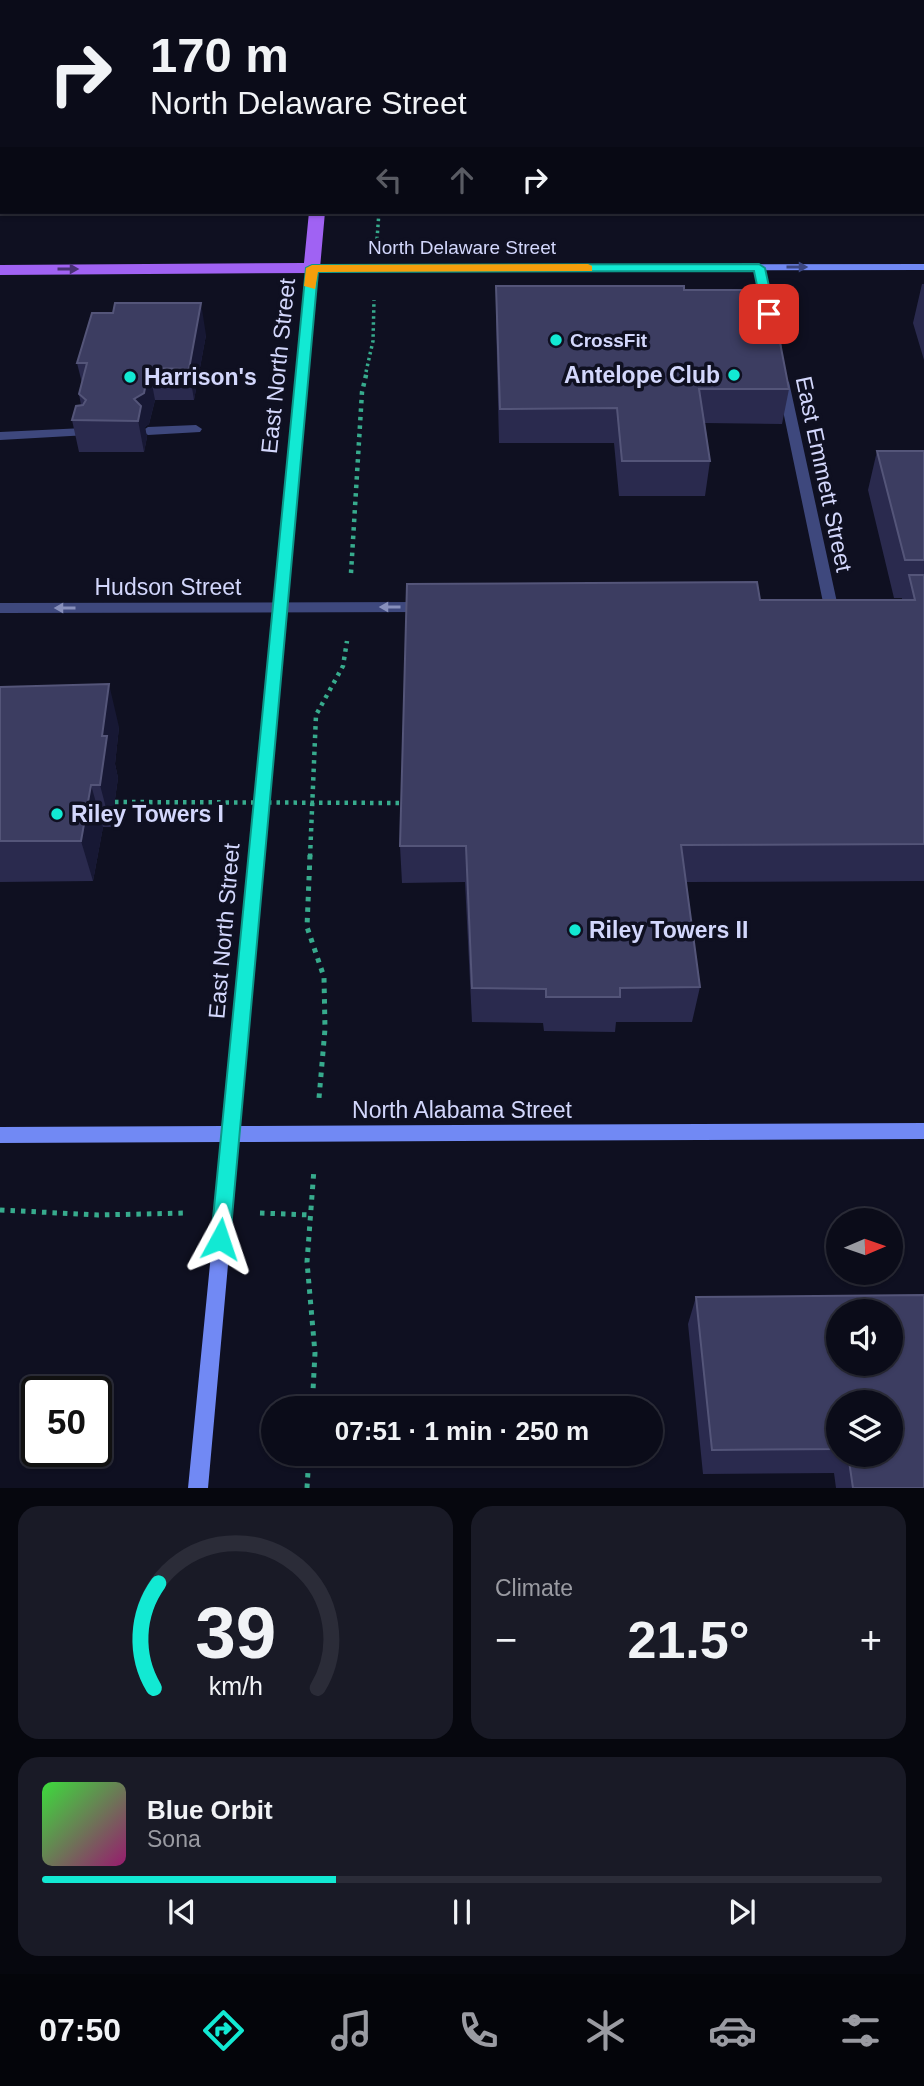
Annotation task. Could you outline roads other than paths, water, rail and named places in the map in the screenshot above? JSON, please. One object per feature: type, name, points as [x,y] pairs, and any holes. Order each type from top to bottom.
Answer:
[{"type":"main road","name":"East North Street","points":[[198,1488],[317,214]]},
{"type":"main road","name":"North Delaware Street","points":[[0,270],[924,267]]},
{"type":"main road","name":"North Alabama Street","points":[[0,1135],[924,1131]]},
{"type":"street","name":"East Emmett Street","points":[[759,268],[830,607]]},
{"type":"street","points":[[148,431],[196,429]]},
{"type":"street","points":[[0,436],[84,432]]},
{"type":"street","name":"Hudson Street","points":[[0,608],[432,607]]},
{"type":"place","name":"CrossFit","points":[[556,340]]},
{"type":"place","name":"Antelope Club","points":[[734,375]]},
{"type":"place","name":"Harrison's","points":[[130,377]]},
{"type":"place","name":"Riley Towers I","points":[[57,814]]},
{"type":"place","name":"Riley Towers II","points":[[575,930]]}]
